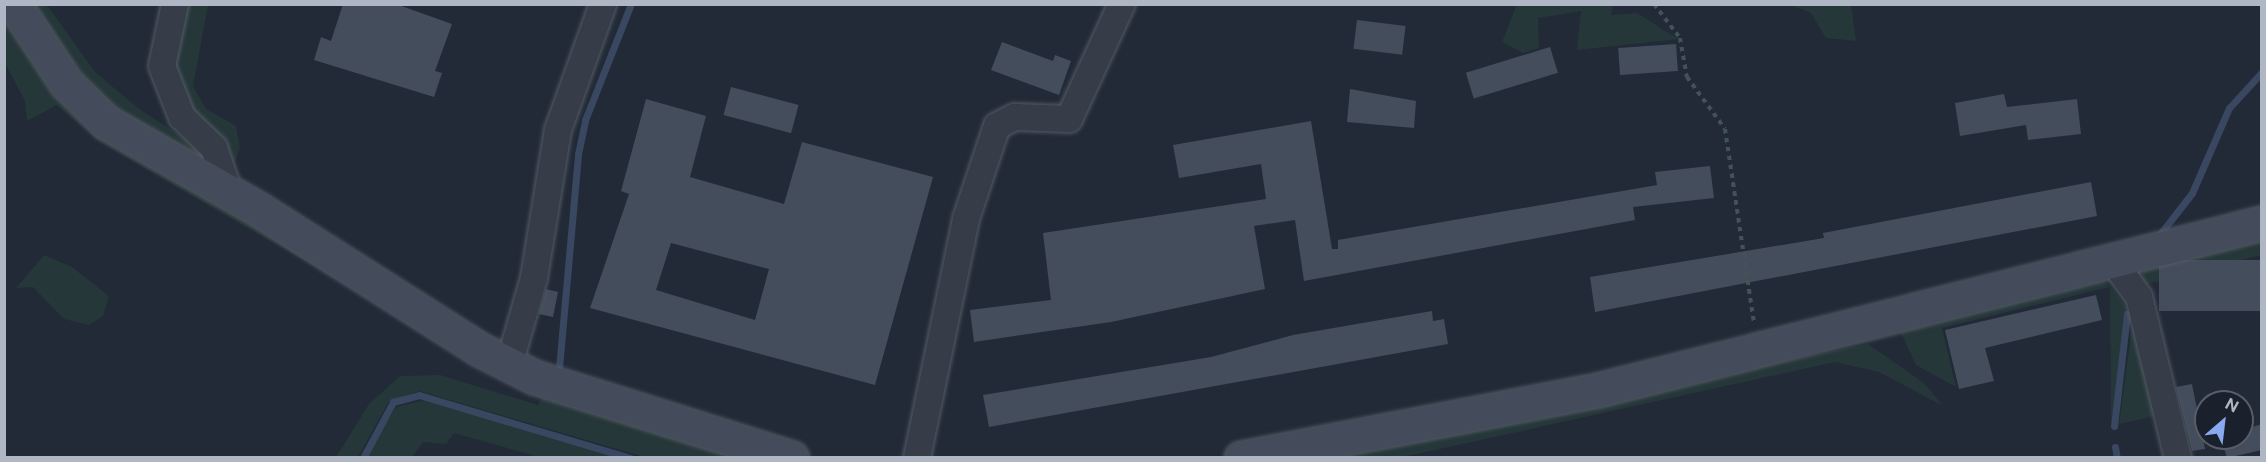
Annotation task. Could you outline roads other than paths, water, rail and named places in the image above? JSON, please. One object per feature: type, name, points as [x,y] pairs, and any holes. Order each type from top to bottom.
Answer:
[{"type":"main road","points":[[14,4],[85,103],[130,136],[229,192],[509,365],[629,410],[792,458]]},
{"type":"main road","points":[[1241,458],[1598,390],[2115,264],[2262,223]]},
{"type":"street","points":[[175,4],[162,66],[182,117],[214,148],[229,192]]},
{"type":"street","points":[[509,365],[534,278],[558,130],[603,4]]},
{"type":"street","points":[[917,458],[966,219],[997,126],[1016,117],[1059,121],[1075,113],[1122,4]]},
{"type":"street","points":[[2115,264],[2139,297],[2178,458]]},
{"type":"waterway","points":[[559,368],[578,154],[585,120],[631,4]]},
{"type":"waterway","points":[[2157,238],[2192,193],[2229,108],[2262,72]]},
{"type":"waterway","points":[[2114,426],[2127,314]]},
{"type":"waterway","points":[[363,458],[393,402],[419,395],[631,458]]},
{"type":"waterway","points":[[2115,447],[2117,458]]}]
